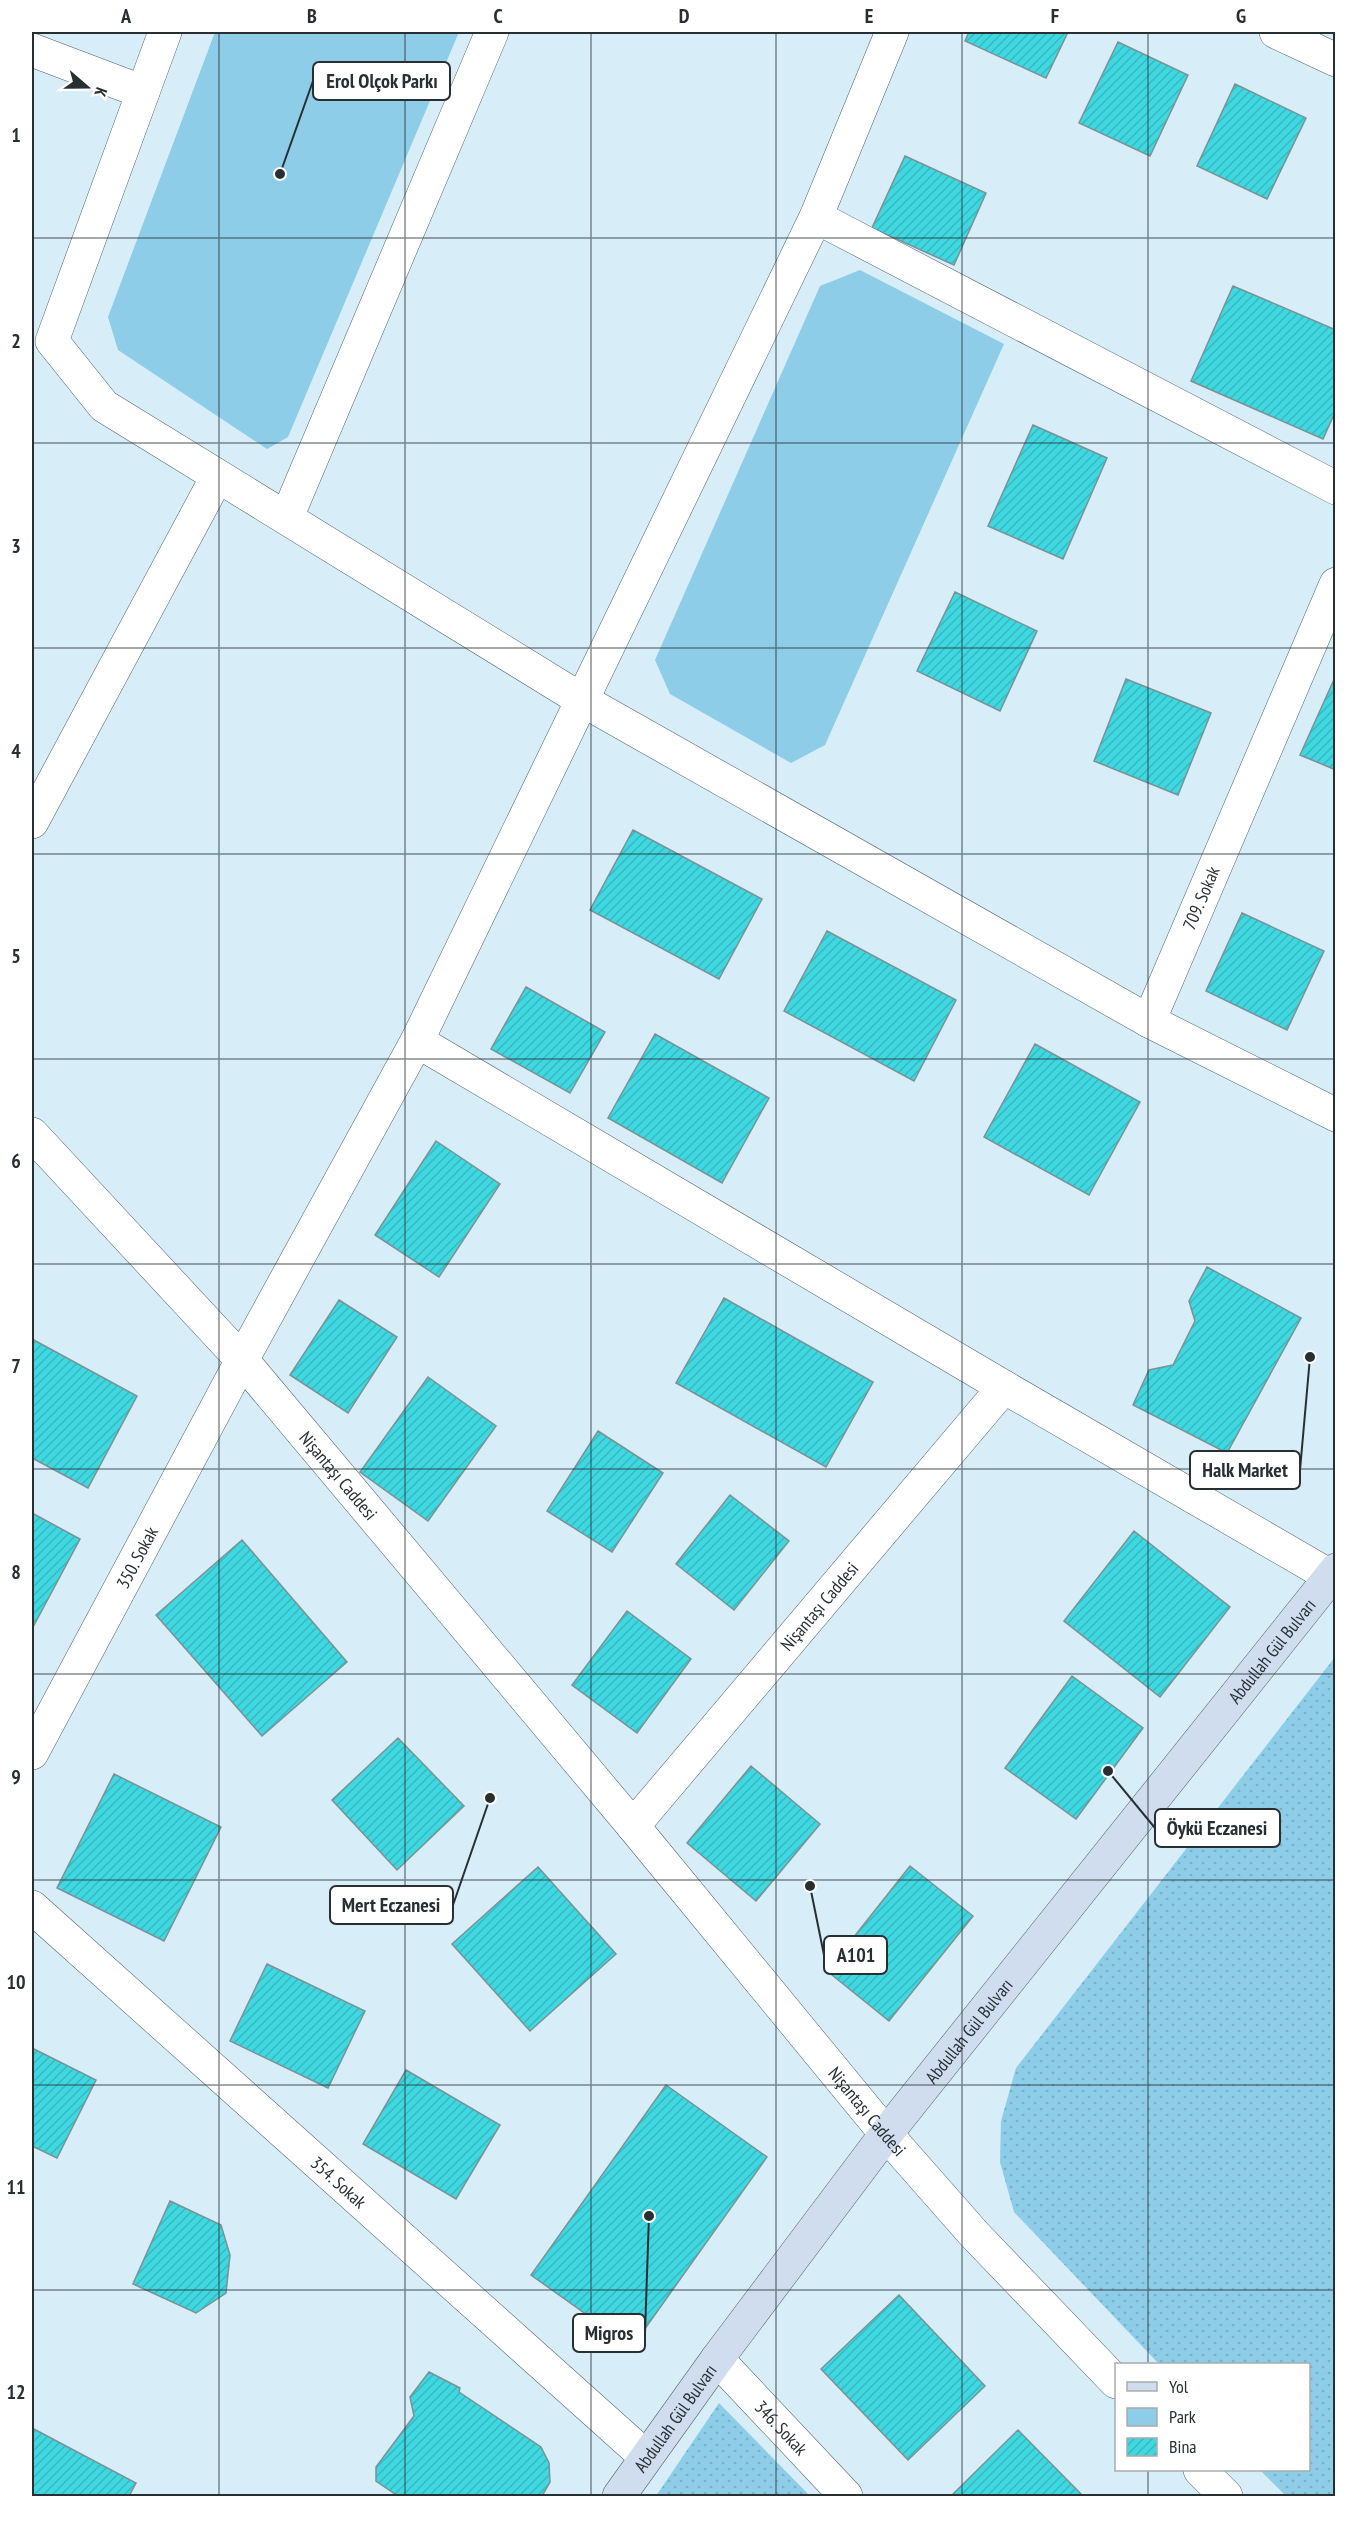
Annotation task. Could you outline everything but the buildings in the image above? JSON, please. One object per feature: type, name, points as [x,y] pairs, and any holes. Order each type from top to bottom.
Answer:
[{"type":"main road","name":"Abdullah Gül Bulvarı","points":[[619,2496],[717,2359],[886,2134],[1334,1569]]},
{"type":"street","points":[[165,32],[52,341],[105,406],[582,700],[1149,1021],[1335,1115]]},
{"type":"street","points":[[287,517],[492,32]]},
{"type":"street","name":"350. Sokak","points":[[32,1753],[242,1360],[417,1041],[816,217],[892,32]]},
{"type":"street","points":[[1276,32],[1335,60]]},
{"type":"street","points":[[32,50],[142,92]]},
{"type":"street","points":[[816,217],[1335,488]]},
{"type":"street","points":[[32,822],[217,477]]},
{"type":"street","name":"709. Sokak","points":[[1149,1021],[1335,584]]},
{"type":"street","points":[[417,1041],[1004,1387],[1334,1569]]},
{"type":"street","name":"Nişantaşı Caddesi","points":[[32,1134],[242,1360],[633,1826],[886,2134],[974,2234],[1115,2381]]},
{"type":"street","name":"Nişantaşı Caddesi","points":[[633,1826],[1004,1387]]},
{"type":"street","name":"354. Sokak","points":[[32,1907],[646,2457]]},
{"type":"street","name":"346. Sokak","points":[[717,2359],[846,2496]]},
{"type":"street","points":[[1202,2471],[1226,2496]]},
{"type":"green space","points":[[215,32],[459,32],[288,437],[267,449],[118,350],[108,317]]},
{"type":"green space","points":[[860,270],[1004,344],[825,745],[791,763],[670,694],[655,660],[820,286]]},
{"type":"green space","points":[[1335,1657],[1335,2496],[1286,2496],[1261,2471],[1310,2471],[1310,2363],[1158,2363],[1014,2212],[1000,2162],[1001,2121],[1016,2068]]},
{"type":"green space","points":[[719,2403],[810,2496],[656,2496]]},
{"type":"place","name":"Erol Olçok Parkı","points":[[280,174]]},
{"type":"place","name":"Halk Market","points":[[1310,1357]]},
{"type":"place","name":"Öykü Eczanesi","points":[[1108,1771]]},
{"type":"place","name":"Mert Eczanesi","points":[[490,1798]]},
{"type":"place","name":"A101","points":[[810,1886]]},
{"type":"place","name":"Migros","points":[[649,2216]]}]
